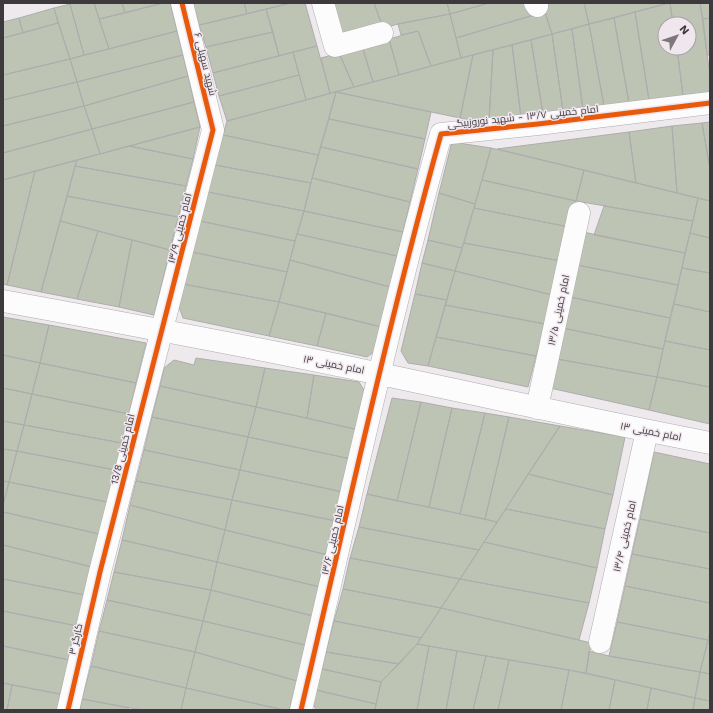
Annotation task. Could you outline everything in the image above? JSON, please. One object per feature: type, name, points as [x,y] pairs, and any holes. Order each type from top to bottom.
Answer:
[{"type":"street","name":"شهید سهیلی ۶","points":[[182,3],[213,130]]},
{"type":"street","points":[[323,3],[335,46],[382,33]]},
{"type":"street","name":"امام خمینی ۱۳/۷ - شهید نوروزبیگی","points":[[380,374],[422,201],[441,134],[710,103]]},
{"type":"street","name":"امام خمینی ۱۳/۹","points":[[162,330],[213,130]]},
{"type":"street","name":"امام خمینی ۱۳/۵","points":[[537,408],[579,213]]},
{"type":"street","name":"امام خمینی ۱۳","points":[[3,301],[162,330],[710,443]]},
{"type":"street","name":"امام خمینی 13/8","points":[[100,572],[162,330]]},
{"type":"street","name":"امام خمینی ۱۳/۶","points":[[301,710],[380,374]]},
{"type":"street","name":"امام خمینی ۱۳/۴","points":[[600,642],[647,431]]},
{"type":"street","name":"کارگر ۳","points":[[68,710],[100,572]]},
{"type":"building","points":[[94,3],[109,49],[84,55],[70,4]]},
{"type":"building","points":[[94,3],[122,3],[125,13],[99,19]]},
{"type":"building","points":[[122,3],[163,3],[125,13]]},
{"type":"building","points":[[163,3],[170,3],[177,31],[109,49],[99,19]]},
{"type":"building","points":[[193,3],[244,3],[247,14],[199,25]]},
{"type":"building","points":[[244,3],[291,3],[247,14]]},
{"type":"building","points":[[291,3],[305,3],[317,46],[279,56],[266,9]]},
{"type":"building","points":[[331,3],[374,3],[383,28],[340,39]]},
{"type":"building","points":[[374,3],[447,3],[450,14],[383,28]]},
{"type":"building","points":[[447,3],[489,3],[450,14]]},
{"type":"building","points":[[489,3],[529,3],[533,15],[456,38],[450,14]]},
{"type":"building","points":[[542,3],[584,3],[589,24],[552,34]]},
{"type":"building","points":[[584,3],[669,3],[589,24]]},
{"type":"building","points":[[670,3],[672,16],[657,16],[657,56],[678,56],[683,96],[649,100],[635,12]]},
{"type":"building","points":[[670,3],[700,3],[710,75],[710,92],[683,96],[678,56],[697,56],[697,16],[672,16]]},
{"type":"building","points":[[700,3],[710,3],[710,18],[703,19]]},
{"type":"building","points":[[70,4],[84,55],[70,59],[54,8]]},
{"type":"building","points":[[54,8],[58,23],[23,33],[19,18]]},
{"type":"building","points":[[266,9],[273,32],[206,47],[199,25]]},
{"type":"building","points":[[545,12],[552,34],[461,58],[456,38]]},
{"type":"building","points":[[635,12],[649,100],[629,103],[614,18]]},
{"type":"building","points":[[450,14],[461,58],[431,66],[418,31],[401,35],[398,24]]},
{"type":"building","points":[[19,18],[23,33],[3,38],[3,22]]},
{"type":"building","points":[[614,18],[629,103],[604,106],[589,24]]},
{"type":"building","points":[[710,18],[710,55],[707,55],[703,19]]},
{"type":"building","points":[[58,23],[70,59],[3,75],[3,38]]},
{"type":"building","points":[[589,24],[604,106],[583,109],[572,29]]},
{"type":"building","points":[[572,29],[583,109],[563,111],[552,34]]},
{"type":"building","points":[[177,31],[183,55],[77,82],[70,59]]},
{"type":"building","points":[[418,31],[431,66],[399,75],[389,39]]},
{"type":"building","points":[[273,32],[279,56],[213,73],[206,47]]},
{"type":"building","points":[[552,34],[563,111],[543,114],[531,40]]},
{"type":"building","points":[[389,39],[399,75],[373,82],[362,46]]},
{"type":"building","points":[[531,40],[543,114],[521,117],[512,45]]},
{"type":"building","points":[[512,45],[521,117],[489,121],[493,50]]},
{"type":"building","points":[[317,46],[330,93],[306,100],[293,52]]},
{"type":"building","points":[[362,46],[373,82],[354,87],[339,53]]},
{"type":"building","points":[[493,50],[489,121],[480,122],[460,118],[473,55]]},
{"type":"building","points":[[293,52],[299,75],[219,96],[213,73]]},
{"type":"building","points":[[339,53],[354,87],[330,93],[321,58]]},
{"type":"building","points":[[183,55],[188,76],[84,106],[77,82]]},
{"type":"building","points":[[473,55],[460,118],[336,92],[461,58]]},
{"type":"building","points":[[70,59],[77,82],[3,100],[3,75]]},
{"type":"building","points":[[299,75],[306,100],[227,121],[219,96]]},
{"type":"building","points":[[188,76],[194,102],[92,129],[84,106]]},
{"type":"building","points":[[77,82],[84,106],[3,126],[3,100]]},
{"type":"building","points":[[336,92],[431,112],[425,139],[329,119]]},
{"type":"building","points":[[336,92],[318,155],[223,135],[227,121]]},
{"type":"building","points":[[194,102],[200,127],[100,154],[92,129]]},
{"type":"building","points":[[84,106],[92,129],[3,153],[3,126]]},
{"type":"building","points":[[329,119],[425,139],[418,169],[321,147]]},
{"type":"building","points":[[710,122],[710,169],[702,123]]},
{"type":"building","points":[[702,123],[710,169],[710,201],[677,193],[672,126]]},
{"type":"building","points":[[672,126],[677,193],[636,183],[629,132]]},
{"type":"building","points":[[200,127],[193,159],[129,146]]},
{"type":"building","points":[[92,129],[100,154],[3,180],[3,153]]},
{"type":"building","points":[[629,132],[636,183],[497,149]]},
{"type":"building","points":[[223,135],[318,155],[311,183],[215,165]]},
{"type":"building","points":[[452,142],[491,148],[475,204],[439,193]]},
{"type":"building","points":[[129,146],[193,159],[186,186],[75,166],[77,160]]},
{"type":"building","points":[[321,147],[418,169],[410,202],[312,178]]},
{"type":"building","points":[[491,148],[584,170],[576,201],[482,180]]},
{"type":"building","points":[[77,160],[41,292],[7,285],[35,171]]},
{"type":"building","points":[[215,165],[311,183],[304,211],[208,192]]},
{"type":"building","points":[[75,166],[186,186],[178,217],[67,196]]},
{"type":"building","points":[[584,170],[698,198],[693,221],[576,201]]},
{"type":"building","points":[[35,171],[7,285],[3,284],[3,180]]},
{"type":"building","points":[[312,178],[410,202],[403,232],[304,211]]},
{"type":"building","points":[[482,180],[576,201],[569,227],[474,208]]},
{"type":"building","points":[[208,192],[304,211],[295,241],[200,221]]},
{"type":"building","points":[[439,193],[475,204],[462,248],[428,240]]},
{"type":"building","points":[[67,196],[178,217],[170,250],[60,221]]},
{"type":"building","points":[[698,198],[710,201],[710,238],[690,233]]},
{"type":"building","points":[[604,206],[693,221],[685,253],[594,235]]},
{"type":"building","points":[[474,208],[569,227],[561,261],[464,243]]},
{"type":"building","points":[[304,211],[403,232],[397,256],[297,234]]},
{"type":"building","points":[[60,221],[98,231],[77,299],[41,292]]},
{"type":"building","points":[[200,221],[295,241],[287,272],[192,252]]},
{"type":"building","points":[[98,231],[132,240],[119,307],[77,299]]},
{"type":"building","points":[[583,232],[685,253],[678,285],[577,265]]},
{"type":"building","points":[[690,233],[710,238],[710,273],[682,268]]},
{"type":"building","points":[[297,234],[397,256],[390,287],[290,260]]},
{"type":"building","points":[[132,240],[170,250],[154,315],[119,307]]},
{"type":"building","points":[[428,240],[462,248],[455,271],[422,263]]},
{"type":"building","points":[[464,243],[561,261],[552,295],[455,271]]},
{"type":"building","points":[[192,252],[287,272],[279,302],[183,284]]},
{"type":"building","points":[[290,260],[390,287],[381,327],[279,302]]},
{"type":"building","points":[[422,263],[455,271],[447,300],[415,294]]},
{"type":"building","points":[[577,265],[678,285],[670,318],[570,297]]},
{"type":"building","points":[[682,268],[710,273],[710,312],[674,304]]},
{"type":"building","points":[[455,271],[552,295],[545,324],[445,305]]},
{"type":"building","points":[[183,284],[279,302],[269,336],[183,318],[178,304]]},
{"type":"building","points":[[415,294],[447,300],[428,366],[408,363],[401,351]]},
{"type":"building","points":[[570,297],[670,318],[663,349],[563,328]]},
{"type":"building","points":[[279,302],[326,313],[317,346],[269,336]]},
{"type":"building","points":[[674,304],[710,312],[710,350],[665,341]]},
{"type":"building","points":[[445,305],[545,324],[536,356],[436,337]]},
{"type":"building","points":[[326,313],[381,327],[375,351],[367,357],[317,346]]},
{"type":"building","points":[[3,317],[49,325],[40,363],[3,355]]},
{"type":"building","points":[[49,325],[146,343],[136,383],[40,363]]},
{"type":"building","points":[[563,328],[663,349],[657,377],[557,359]]},
{"type":"building","points":[[436,337],[536,356],[528,387],[428,366]]},
{"type":"building","points":[[665,341],[710,350],[710,387],[657,377]]},
{"type":"building","points":[[3,355],[40,363],[32,394],[3,388]]},
{"type":"building","points":[[196,358],[265,368],[256,407],[160,386],[164,368],[174,360],[194,365]]},
{"type":"building","points":[[557,359],[657,377],[649,410],[550,388]]},
{"type":"building","points":[[40,363],[136,383],[129,414],[32,394]]},
{"type":"building","points":[[265,368],[314,375],[307,418],[256,407]]},
{"type":"building","points":[[314,375],[359,382],[367,395],[359,430],[307,418]]},
{"type":"building","points":[[657,377],[710,387],[710,424],[649,410]]},
{"type":"building","points":[[160,386],[256,407],[248,437],[152,417]]},
{"type":"building","points":[[3,388],[32,394],[24,425],[3,421]]},
{"type":"building","points":[[32,394],[129,414],[122,443],[24,425]]},
{"type":"building","points":[[392,398],[421,402],[397,501],[367,494]]},
{"type":"building","points":[[421,402],[452,408],[429,507],[397,501]]},
{"type":"building","points":[[256,407],[359,430],[351,459],[248,437]]},
{"type":"building","points":[[452,408],[485,413],[460,514],[429,507]]},
{"type":"building","points":[[485,413],[509,417],[485,519],[460,514]]},
{"type":"building","points":[[152,417],[248,437],[240,470],[144,450]]},
{"type":"building","points":[[509,417],[560,426],[497,522],[485,519]]},
{"type":"building","points":[[3,421],[24,425],[17,451],[3,449]]},
{"type":"building","points":[[24,425],[122,443],[115,470],[17,451]]},
{"type":"building","points":[[560,426],[625,437],[613,495],[528,474]]},
{"type":"building","points":[[248,437],[351,459],[343,492],[240,470]]},
{"type":"building","points":[[3,449],[17,451],[9,482],[3,481]]},
{"type":"building","points":[[144,450],[240,470],[232,500],[136,481]]},
{"type":"building","points":[[17,451],[115,470],[107,502],[9,482]]},
{"type":"building","points":[[654,452],[710,464],[710,533],[640,519]]},
{"type":"building","points":[[240,470],[343,492],[336,521],[232,500]]},
{"type":"building","points":[[528,474],[613,495],[605,529],[506,509]]},
{"type":"building","points":[[3,481],[9,482],[3,505]]},
{"type":"building","points":[[136,481],[232,500],[225,530],[130,505]]},
{"type":"building","points":[[9,482],[107,502],[99,534],[3,512],[3,505]]},
{"type":"building","points":[[367,494],[497,522],[479,550],[359,527]]},
{"type":"building","points":[[232,500],[336,521],[328,555],[225,530]]},
{"type":"building","points":[[130,505],[225,530],[217,562],[122,540]]},
{"type":"building","points":[[506,509],[605,529],[597,568],[484,542]]},
{"type":"building","points":[[3,512],[99,534],[92,567],[3,545]]},
{"type":"building","points":[[640,519],[710,533],[710,569],[632,554]]},
{"type":"building","points":[[359,527],[479,550],[460,579],[350,558]]},
{"type":"building","points":[[225,530],[328,555],[320,587],[217,562]]},
{"type":"building","points":[[122,540],[217,562],[211,590],[114,572]]},
{"type":"building","points":[[484,542],[597,568],[589,603],[460,579]]},
{"type":"building","points":[[3,545],[92,567],[85,595],[3,579]]},
{"type":"building","points":[[632,554],[710,569],[710,603],[625,586]]},
{"type":"building","points":[[350,558],[460,579],[441,608],[343,589]]},
{"type":"building","points":[[217,562],[320,587],[313,616],[211,590]]},
{"type":"building","points":[[114,572],[211,590],[203,621],[107,600]]},
{"type":"building","points":[[3,579],[85,595],[77,626],[3,611]]},
{"type":"building","points":[[460,579],[589,603],[579,640],[441,608]]},
{"type":"building","points":[[625,586],[710,603],[710,631],[708,640],[617,622]]},
{"type":"building","points":[[343,589],[441,608],[421,638],[334,621]]},
{"type":"building","points":[[211,590],[313,616],[305,645],[203,621]]},
{"type":"building","points":[[107,600],[203,621],[195,652],[99,631]]},
{"type":"building","points":[[441,608],[591,643],[586,673],[417,644]]},
{"type":"building","points":[[3,611],[77,626],[69,660],[3,646]]},
{"type":"building","points":[[203,621],[305,645],[297,681],[195,652]]},
{"type":"building","points":[[334,621],[421,638],[399,664],[326,652]]},
{"type":"building","points":[[617,622],[708,640],[700,672],[609,656]]},
{"type":"building","points":[[99,631],[195,652],[186,688],[91,666]]},
{"type":"building","points":[[708,640],[710,641],[710,674],[700,672]]},
{"type":"building","points":[[417,644],[429,646],[417,710],[375,710],[381,682]]},
{"type":"building","points":[[3,646],[69,660],[60,694],[3,683]]},
{"type":"building","points":[[429,646],[457,651],[446,710],[417,710]]},
{"type":"building","points":[[457,651],[486,656],[473,710],[446,710]]},
{"type":"building","points":[[589,651],[700,672],[695,698],[586,673]]},
{"type":"building","points":[[195,652],[297,681],[289,710],[186,688]]},
{"type":"building","points":[[326,652],[399,664],[381,682],[322,669]]},
{"type":"building","points":[[486,656],[509,660],[498,710],[473,710]]},
{"type":"building","points":[[509,660],[569,670],[561,710],[498,710]]},
{"type":"building","points":[[91,666],[186,688],[181,710],[142,710],[82,699]]},
{"type":"building","points":[[322,669],[381,682],[376,704],[316,690]]},
{"type":"building","points":[[569,670],[615,680],[609,710],[561,710]]},
{"type":"building","points":[[700,672],[710,674],[710,701],[695,698]]},
{"type":"building","points":[[615,680],[651,688],[647,710],[609,710]]},
{"type":"building","points":[[3,683],[12,685],[7,710],[3,710]]},
{"type":"building","points":[[12,685],[60,694],[57,710],[7,710]]},
{"type":"building","points":[[186,688],[284,710],[181,710]]},
{"type":"building","points":[[651,688],[695,698],[693,710],[647,710]]},
{"type":"building","points":[[316,690],[376,704],[375,710],[316,710],[313,703]]},
{"type":"building","points":[[695,698],[710,701],[710,710],[693,710]]},
{"type":"building","points":[[82,699],[129,708],[128,710],[80,710]]},
{"type":"cycle path","points":[[68,710],[100,572],[213,130],[182,3]]},
{"type":"cycle path","points":[[301,710],[385,349],[441,134],[710,103]]}]
